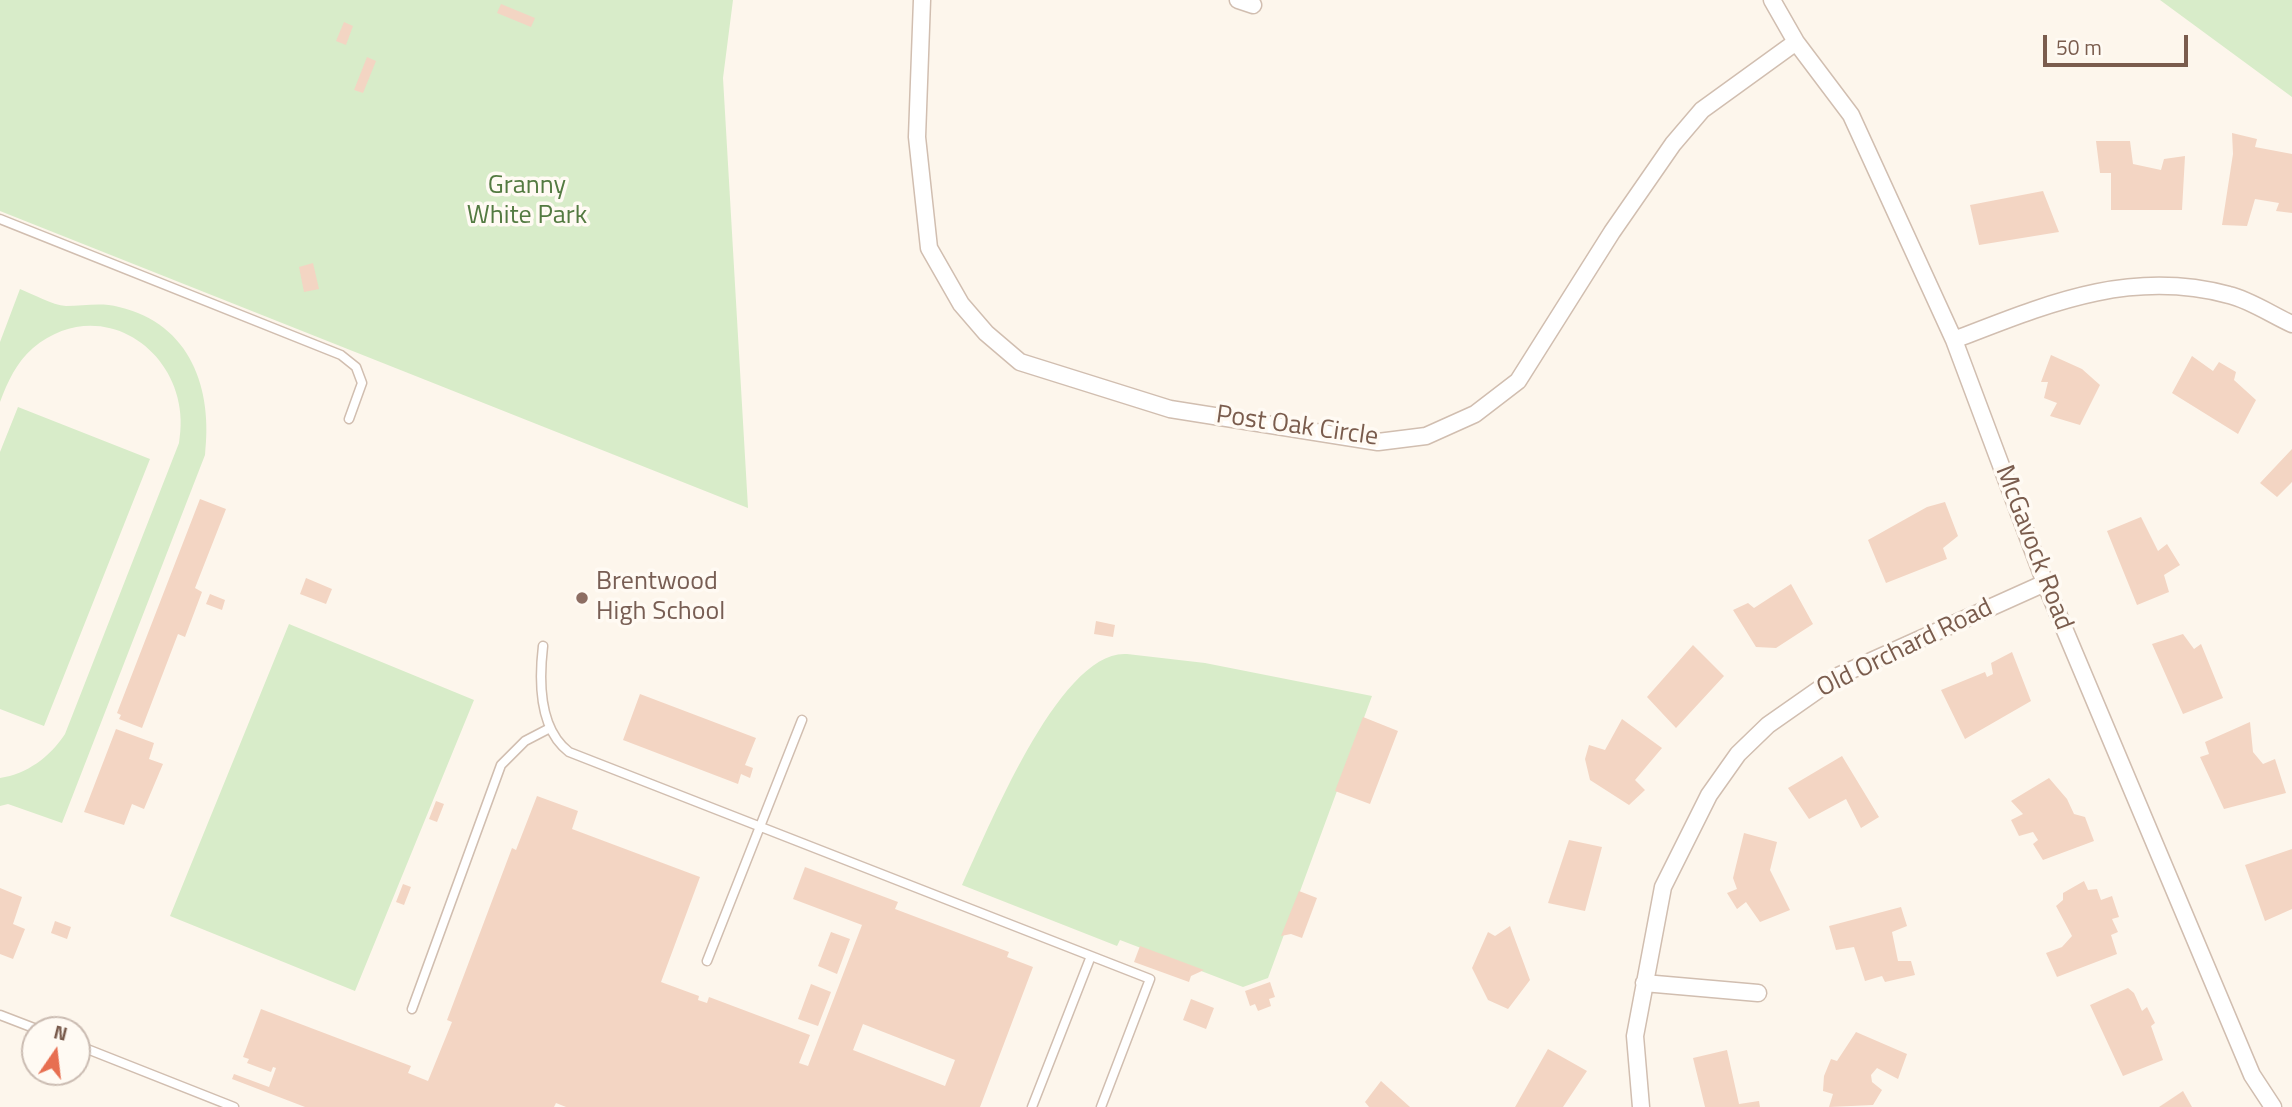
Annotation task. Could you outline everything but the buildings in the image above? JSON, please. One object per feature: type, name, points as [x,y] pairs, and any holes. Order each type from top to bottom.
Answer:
[{"type":"street","name":"Post Oak Circle","points":[[922,0],[917,137],[929,248],[961,304],[986,333],[1020,362],[1170,409],[1378,442],[1426,436],[1475,414],[1518,381],[1612,232],[1673,144],[1702,110],[1796,42]]},
{"type":"street","name":"McGavock Road","points":[[1772,0],[1796,42],[1851,115],[1954,341],[2045,583],[2252,1075],[2273,1107]]},
{"type":"street","points":[[1954,341],[2059,301],[2105,289],[2159,284],[2230,295],[2292,324]]},
{"type":"street","name":"Old Orchard Road","points":[[1641,1107],[1635,1036],[1663,887],[1709,795],[1738,754],[1768,725],[1838,676],[2045,583]]},
{"type":"street","points":[[1644,983],[1758,993]]},
{"type":"lane","points":[[0,219],[341,355],[356,367],[362,383],[349,419]]},
{"type":"lane","points":[[543,646],[541,681],[550,728],[558,742],[576,755],[1150,979],[1101,1107]]},
{"type":"lane","points":[[707,961],[802,720]]},
{"type":"lane","points":[[412,1009],[501,765],[525,741],[550,728]]},
{"type":"lane","points":[[1032,1107],[1091,956]]},
{"type":"lane","points":[[0,1015],[21,1023]]},
{"type":"lane","points":[[91,1051],[234,1107]]},
{"type":"green space","name":"Granny White Park","points":[[0,0],[733,0],[723,78],[748,508],[0,211]]},
{"type":"green space","points":[[2160,0],[2292,0],[2292,97]]},
{"type":"green space","points":[[20,289],[49,302],[66,306],[99,304],[119,307],[144,316],[164,328],[180,344],[192,363],[205,406],[207,430],[205,455],[62,823],[8,804],[0,806],[0,778],[19,773],[37,763],[65,734],[179,443],[180,412],[173,384],[159,360],[139,341],[115,329],[88,326],[60,332],[33,348],[13,373],[0,402],[0,342]]},
{"type":"green space","points":[[18,407],[150,459],[44,726],[0,709],[0,452]]},
{"type":"green space","points":[[289,624],[474,700],[355,991],[170,916]]},
{"type":"green space","points":[[1127,654],[1205,663],[1372,696],[1268,978],[1243,987],[1120,940],[1117,946],[962,885],[1007,788],[1052,711],[1076,681],[1101,660]]},
{"type":"place","name":"Brentwood High School","points":[[582,598]]}]
